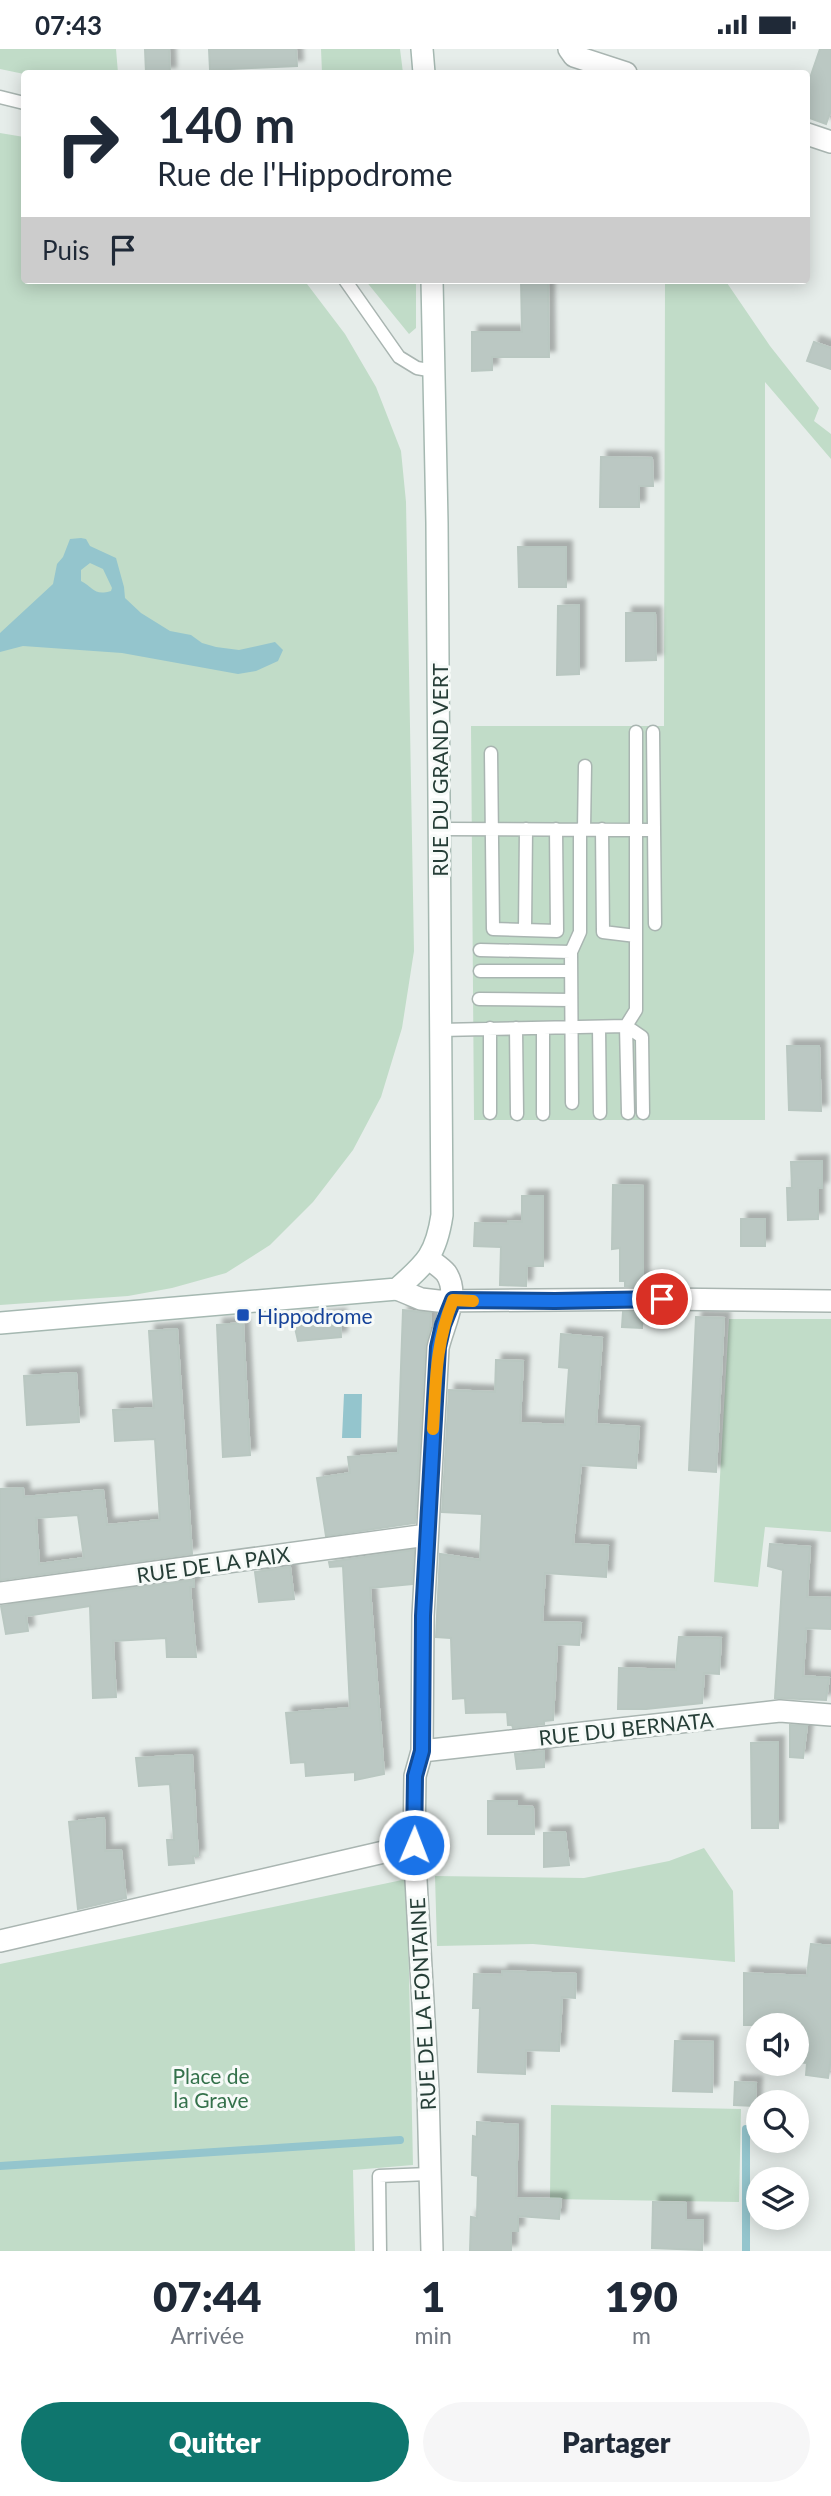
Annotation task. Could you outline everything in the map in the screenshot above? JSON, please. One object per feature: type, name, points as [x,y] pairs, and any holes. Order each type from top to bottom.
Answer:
[{"type":"street","points":[[422,49],[424,70]]},
{"type":"street","points":[[576,59],[615,70]]},
{"type":"street","points":[[810,135],[831,142]]},
{"type":"street","name":"RUE DU GRAND VERT","points":[[397,1289],[429,1259],[438,1237],[442,1215],[432,284]]},
{"type":"street","points":[[429,1259],[445,1273],[452,1287],[453,1300]]},
{"type":"street","points":[[0,1323],[397,1289],[421,1299],[453,1300],[831,1301]]},
{"type":"street","name":"RUE DE LA FONTAINE","points":[[432,2251],[428,2090],[414,1845],[415,1776],[422,1751],[423,1616],[438,1347],[453,1300]]},
{"type":"street","name":"RUE DE LA PAIX","points":[[0,1593],[427,1535]]},
{"type":"street","name":"RUE DU BERNATA","points":[[422,1751],[780,1711],[831,1715]]},
{"type":"street","points":[[0,1941],[414,1845]]},
{"type":"lane","points":[[0,97],[21,102]]},
{"type":"lane","points":[[348,284],[399,357],[417,368],[434,371]]},
{"type":"lane","points":[[628,1113],[626,1026],[636,1010],[635,732]]},
{"type":"lane","points":[[653,732],[655,924]]},
{"type":"lane","points":[[491,753],[493,929],[557,931],[556,829]]},
{"type":"lane","points":[[572,1104],[571,952],[580,932],[585,766]]},
{"type":"lane","points":[[525,930],[526,828]]},
{"type":"lane","points":[[439,829],[653,830]]},
{"type":"lane","points":[[602,829],[603,932]]},
{"type":"lane","points":[[580,932],[636,936]]},
{"type":"lane","points":[[480,950],[571,952]]},
{"type":"lane","points":[[480,971],[571,971]]},
{"type":"lane","points":[[479,999],[571,1000]]},
{"type":"lane","points":[[440,1030],[626,1026],[642,1037],[643,1113]]},
{"type":"lane","points":[[599,1027],[600,1113]]},
{"type":"lane","points":[[490,1028],[490,1114]]},
{"type":"lane","points":[[516,1028],[517,1114]]},
{"type":"lane","points":[[543,1028],[543,1114]]},
{"type":"lane","points":[[380,2251],[379,2176],[429,2173]]},
{"type":"green space","points":[[0,49],[116,49],[118,70],[21,70],[21,73],[0,69]]},
{"type":"green space","points":[[321,49],[400,49],[403,70],[322,70]]},
{"type":"green space","points":[[0,133],[21,136],[21,284],[307,284],[345,334],[376,387],[401,451],[406,502],[414,951],[402,1028],[381,1097],[353,1150],[313,1202],[270,1245],[226,1273],[172,1288],[128,1296],[0,1305]]},
{"type":"green space","points":[[368,284],[416,284],[416,328],[409,334]]},
{"type":"green space","points":[[665,284],[728,284],[770,346],[819,408],[814,421],[831,434],[831,459],[765,382],[765,1120],[474,1120],[471,726],[664,726]]},
{"type":"green space","points":[[729,1319],[831,1319],[831,1532],[765,1527],[758,1587],[714,1582]]},
{"type":"green space","points":[[704,1848],[733,1891],[735,1962],[533,1944],[437,1946],[435,1876],[584,1878],[669,1861]]},
{"type":"green space","name":"Place de la Grave","points":[[407,1879],[413,2165],[353,2170],[355,2251],[0,2251],[0,1964]]},
{"type":"green space","points":[[551,2105],[741,2109],[739,2202],[550,2199]]},
{"type":"water","points":[[70,539],[86,539],[90,546],[116,558],[125,598],[141,613],[170,631],[191,635],[202,643],[216,647],[239,650],[275,642],[283,650],[278,661],[256,671],[238,674],[122,653],[23,646],[0,652],[0,633],[53,584],[57,564]],"holes":[[[90,563],[103,569],[111,591],[97,592],[81,581],[81,570]]]},
{"type":"water","points":[[344,1394],[362,1394],[361,1438],[342,1438]]},
{"type":"building","points":[[145,49],[169,49],[170,70],[146,70]]},
{"type":"building","points":[[209,49],[296,49],[297,66],[210,70]]},
{"type":"building","points":[[820,49],[831,49],[831,110],[826,124],[810,118],[810,78]]},
{"type":"building","points":[[521,284],[548,284],[549,357],[492,357],[492,370],[472,371],[472,332],[522,332]]},
{"type":"building","points":[[814,342],[831,348],[831,369],[807,361]]},
{"type":"building","points":[[601,457],[652,458],[653,486],[639,486],[639,507],[600,507]]},
{"type":"building","points":[[518,547],[566,547],[566,587],[519,587]]},
{"type":"building","points":[[579,605],[579,674],[557,675],[558,606]]},
{"type":"building","points":[[626,613],[655,613],[656,660],[626,661]]},
{"type":"building","points":[[787,1046],[819,1046],[821,1111],[789,1110]]},
{"type":"building","points":[[822,1161],[822,1188],[818,1188],[818,1219],[788,1220],[787,1188],[792,1188],[791,1162]]},
{"type":"building","points":[[613,1185],[643,1186],[643,1286],[625,1286],[625,1281],[620,1281],[620,1248],[612,1249]]},
{"type":"building","points":[[522,1196],[543,1196],[543,1266],[527,1266],[526,1286],[500,1285],[501,1247],[474,1246],[475,1223],[522,1222]]},
{"type":"building","points":[[741,1219],[765,1219],[765,1246],[741,1246]]},
{"type":"building","points":[[403,1310],[431,1313],[425,1347],[415,1523],[326,1536],[317,1478],[350,1473],[348,1457],[398,1453]]},
{"type":"building","points":[[623,1312],[642,1312],[642,1328],[622,1327]]},
{"type":"building","points":[[340,1315],[341,1337],[298,1341],[293,1319]]},
{"type":"building","points":[[696,1317],[724,1318],[716,1472],[689,1470]]},
{"type":"building","points":[[243,1323],[250,1455],[223,1457],[217,1325]]},
{"type":"building","points":[[177,1329],[192,1554],[0,1580],[0,1489],[23,1488],[24,1497],[103,1490],[107,1525],[160,1520],[155,1439],[115,1441],[113,1410],[154,1408],[149,1331]],"holes":[[[78,1515],[84,1558],[39,1564],[36,1518]]]},
{"type":"building","points":[[561,1334],[602,1338],[596,1424],[639,1427],[636,1468],[581,1465],[573,1544],[608,1546],[606,1577],[545,1573],[542,1622],[581,1623],[579,1645],[557,1644],[553,1720],[544,1721],[544,1724],[513,1728],[508,1725],[507,1712],[466,1713],[465,1698],[453,1699],[451,1638],[436,1637],[440,1554],[480,1560],[482,1514],[442,1512],[449,1390],[495,1392],[496,1360],[523,1361],[520,1423],[565,1425],[569,1368],[559,1367]]},
{"type":"building","points":[[76,1373],[79,1422],[27,1425],[24,1376]]},
{"type":"building","points":[[770,1544],[810,1547],[807,1597],[831,1598],[831,1629],[806,1628],[803,1676],[829,1678],[826,1700],[775,1698],[783,1570],[768,1566]]},
{"type":"building","points":[[414,1550],[412,1584],[370,1588],[384,1774],[355,1780],[355,1772],[306,1776],[305,1762],[291,1763],[286,1713],[350,1708],[343,1566],[330,1567],[329,1562]]},
{"type":"building","points":[[290,1567],[294,1599],[259,1602],[255,1572]]},
{"type":"building","points":[[194,1580],[194,1587],[190,1587],[196,1657],[167,1657],[166,1638],[113,1641],[116,1697],[93,1698],[90,1606],[26,1616],[28,1631],[6,1634],[1,1606]]},
{"type":"building","points":[[679,1637],[721,1638],[719,1674],[704,1673],[702,1703],[618,1709],[619,1668],[676,1670]]},
{"type":"building","points":[[790,1725],[807,1726],[803,1758],[790,1757]]},
{"type":"building","points":[[778,1742],[778,1828],[752,1828],[751,1743]]},
{"type":"building","points":[[544,1751],[544,1767],[517,1769],[515,1754]]},
{"type":"building","points":[[192,1755],[198,1856],[193,1856],[194,1863],[169,1865],[167,1840],[174,1840],[170,1784],[139,1786],[136,1758]]},
{"type":"building","points":[[488,1801],[517,1801],[517,1806],[533,1807],[534,1834],[488,1834]]},
{"type":"building","points":[[104,1818],[105,1851],[121,1850],[126,1898],[78,1909],[69,1822]]},
{"type":"building","points":[[565,1832],[569,1865],[544,1867],[544,1833]]},
{"type":"building","points":[[811,1944],[831,1946],[831,2058],[828,2078],[809,2075],[809,2013],[746,2013],[744,2025],[744,1973],[807,1976]]},
{"type":"building","points":[[502,1971],[576,1974],[575,1998],[562,1997],[559,2051],[526,2050],[525,2074],[478,2072],[480,2008],[473,2008],[474,1974],[502,1975]]},
{"type":"building","points":[[675,2041],[713,2042],[712,2092],[673,2091]]},
{"type":"building","points":[[735,2082],[756,2083],[756,2090],[746,2090],[746,2106],[734,2105]]},
{"type":"building","points":[[477,2122],[518,2125],[516,2198],[561,2199],[559,2219],[518,2216],[518,2231],[511,2231],[511,2251],[470,2251],[471,2217],[477,2218],[478,2176],[472,2175],[473,2136],[477,2137]]},
{"type":"building","points":[[653,2202],[686,2203],[686,2220],[703,2220],[702,2250],[652,2248]]},
{"type":"waterway","points":[[0,2166],[400,2140]]},
{"type":"waterway","points":[[746,2153],[746,2251]]},
{"type":"slow traffic","points":[[433,1429],[438,1347],[443,1325],[453,1300],[473,1301]]},
{"type":"place","name":"Hippodrome","points":[[243,1315]]},
{"type":"route","points":[[414,1845],[415,1776],[422,1751],[423,1616],[438,1347],[453,1300],[662,1299]]}]
